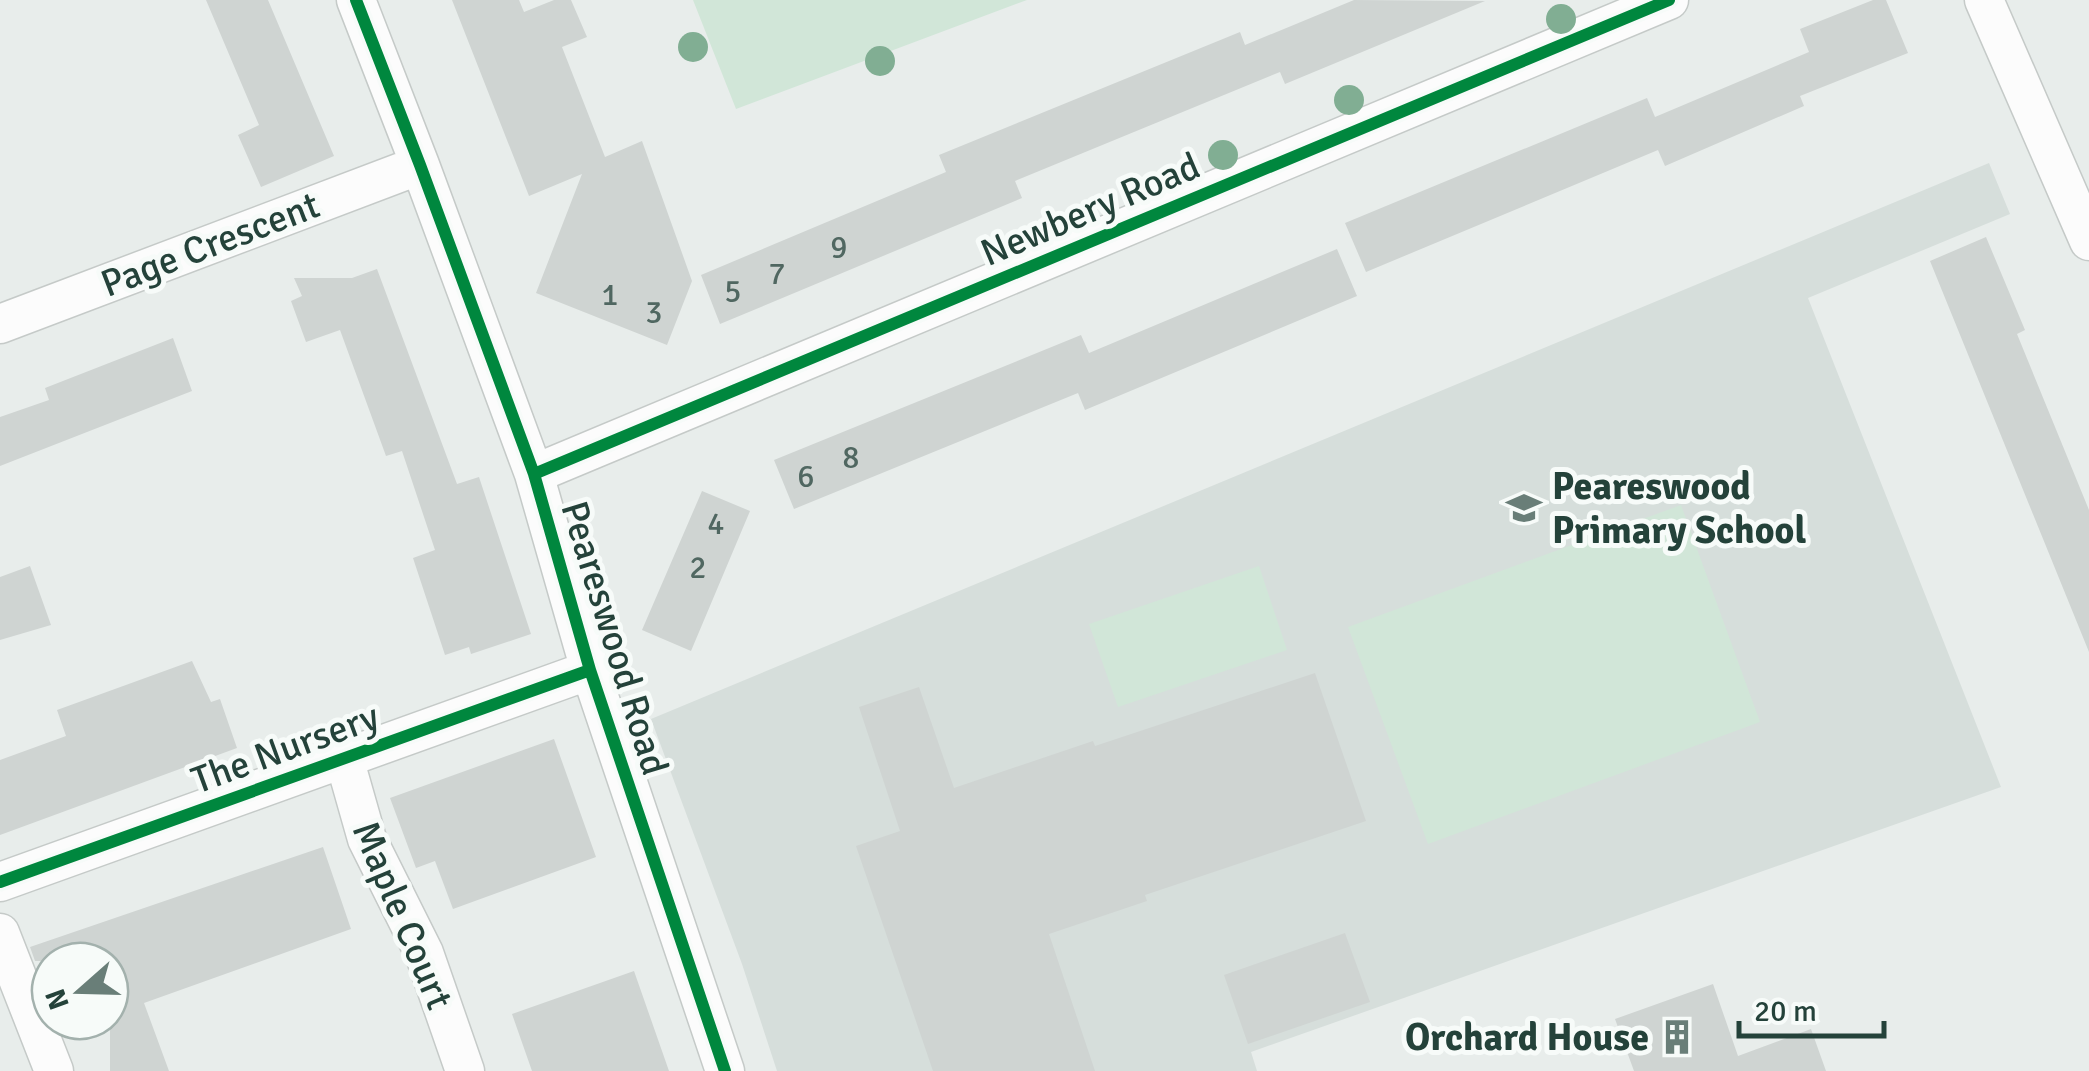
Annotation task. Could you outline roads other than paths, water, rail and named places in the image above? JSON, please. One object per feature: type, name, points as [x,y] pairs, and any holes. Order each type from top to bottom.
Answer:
[{"type":"street","name":"Peareswood Road","points":[[356,0],[534,474],[590,670],[725,1071]]},
{"type":"street","name":"Newbery Road","points":[[534,474],[1669,0]]},
{"type":"street","points":[[1984,0],[2089,241]]},
{"type":"street","name":"Page Crescent","points":[[0,324],[420,165]]},
{"type":"street","name":"The Nursery","points":[[0,882],[590,670]]},
{"type":"street","name":"Maple Court","points":[[344,758],[366,838],[424,953],[465,1071]]},
{"type":"street","points":[[0,933],[54,1071]]},
{"type":"place","name":"Peareswood Primary School","points":[[1524,508]]},
{"type":"place","name":"Orchard House","points":[[1677,1037]]}]
